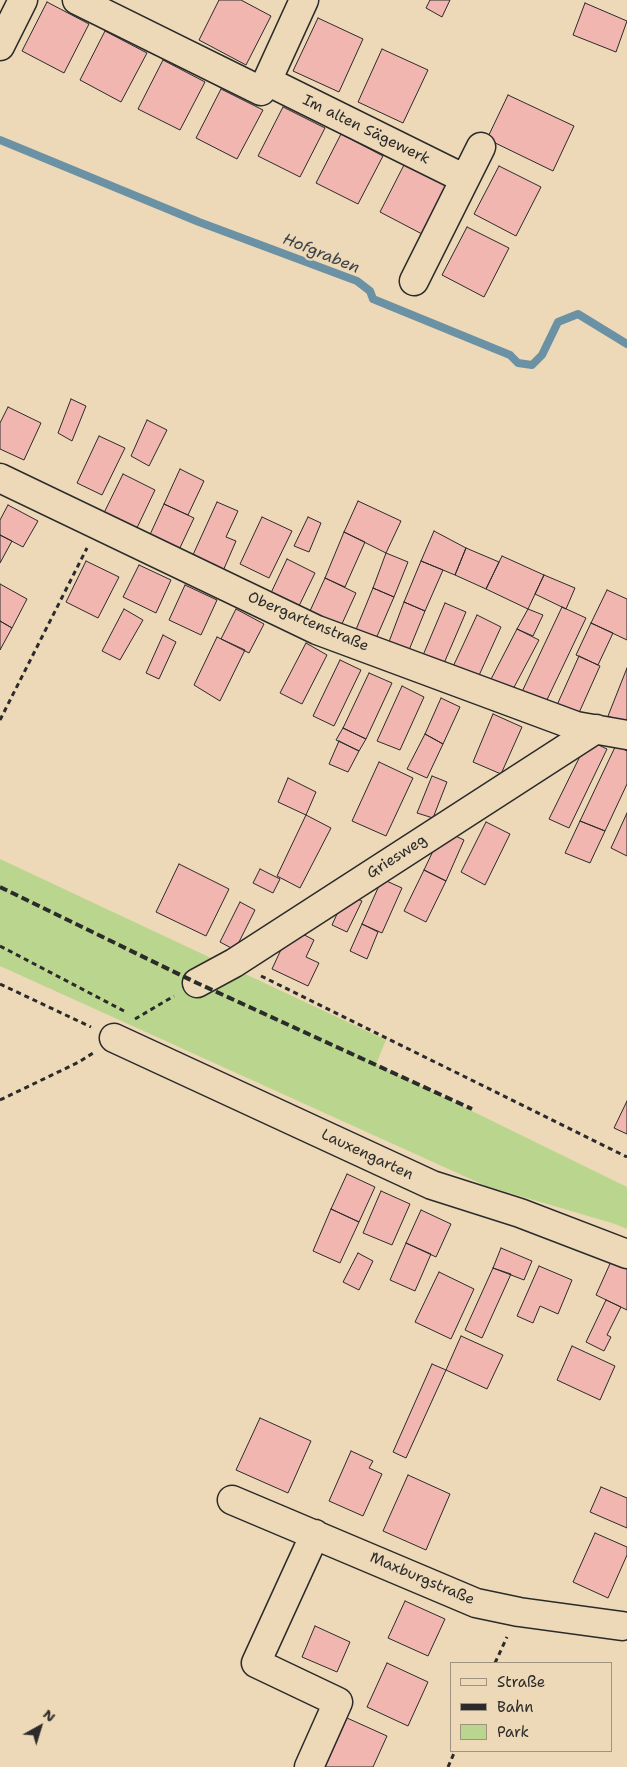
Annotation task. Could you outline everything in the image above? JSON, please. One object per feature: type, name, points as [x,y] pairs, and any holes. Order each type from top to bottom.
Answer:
[{"type":"street","points":[[0,46],[22,0]]},
{"type":"street","points":[[77,0],[260,91],[267,81],[304,0]]},
{"type":"street","name":"Im alten Sägewerk","points":[[267,81],[466,179]]},
{"type":"street","points":[[414,281],[481,147]]},
{"type":"street","name":"Obergartenstraße","points":[[0,478],[317,630],[576,726],[627,735]]},
{"type":"street","name":"Griesweg","points":[[197,983],[234,963],[596,729]]},
{"type":"street","name":"Lauxengarten","points":[[114,1038],[432,1185],[520,1213],[627,1254]]},
{"type":"street","name":"Maxburgstraße","points":[[232,1500],[476,1603],[518,1612],[625,1626]]},
{"type":"street","points":[[309,1767],[338,1702],[256,1663],[315,1534]]},
{"type":"path","points":[[0,720],[98,525]]},
{"type":"path","points":[[0,946],[136,1018]]},
{"type":"path","points":[[234,963],[627,1156]]},
{"type":"path","points":[[0,984],[114,1038]]},
{"type":"path","points":[[448,1767],[455,1752]]},
{"type":"green space","points":[[0,859],[386,1040],[376,1064],[627,1187],[627,1229],[486,1186],[0,966]]},
{"type":"building","points":[[219,0],[241,0],[271,16],[246,65],[199,40]]},
{"type":"building","points":[[430,0],[450,0],[442,17],[426,8]]},
{"type":"building","points":[[47,2],[89,24],[64,73],[22,51]]},
{"type":"building","points":[[585,3],[627,21],[616,52],[573,35]]},
{"type":"building","points":[[318,18],[363,39],[339,92],[293,71]]},
{"type":"building","points":[[105,31],[147,53],[121,102],[80,80]]},
{"type":"building","points":[[382,49],[428,70],[403,123],[358,102]]},
{"type":"building","points":[[163,60],[205,82],[180,130],[138,109]]},
{"type":"building","points":[[221,89],[263,110],[237,159],[196,138]]},
{"type":"building","points":[[508,95],[574,126],[553,171],[487,139]]},
{"type":"building","points":[[283,107],[325,128],[300,177],[258,156]]},
{"type":"building","points":[[341,134],[383,156],[358,204],[316,183]]},
{"type":"building","points":[[405,163],[447,185],[422,234],[380,212]]},
{"type":"building","points":[[499,166],[541,187],[516,236],[474,214]]},
{"type":"building","points":[[467,227],[509,248],[484,297],[442,275]]},
{"type":"building","points":[[71,399],[86,406],[72,441],[58,433]]},
{"type":"building","points":[[8,407],[41,423],[24,460],[0,449],[0,423]]},
{"type":"building","points":[[147,420],[167,430],[149,466],[131,456]]},
{"type":"building","points":[[99,436],[125,448],[102,495],[77,483]]},
{"type":"building","points":[[180,469],[204,481],[188,515],[164,504]]},
{"type":"building","points":[[123,474],[155,490],[135,532],[102,517]]},
{"type":"building","points":[[358,501],[401,521],[386,553],[344,532]]},
{"type":"building","points":[[217,502],[238,511],[226,537],[236,541],[223,571],[192,557]]},
{"type":"building","points":[[164,504],[194,518],[178,552],[148,539]]},
{"type":"building","points":[[8,505],[38,521],[23,547],[0,535],[0,520]]},
{"type":"building","points":[[262,517],[292,531],[269,578],[240,564]]},
{"type":"building","points":[[308,517],[321,523],[309,552],[294,546]]},
{"type":"building","points":[[434,531],[466,548],[455,575],[421,561]]},
{"type":"building","points":[[344,532],[365,542],[345,587],[325,578]]},
{"type":"building","points":[[0,535],[12,541],[0,563]]},
{"type":"building","points":[[466,548],[499,562],[486,589],[455,575]]},
{"type":"building","points":[[386,553],[408,562],[394,597],[373,588]]},
{"type":"building","points":[[502,556],[544,575],[528,609],[486,589]]},
{"type":"building","points":[[287,559],[315,573],[298,608],[270,595]]},
{"type":"building","points":[[86,561],[119,577],[98,618],[66,602]]},
{"type":"building","points":[[421,561],[443,570],[425,611],[404,602]]},
{"type":"building","points":[[139,565],[171,580],[156,613],[123,597]]},
{"type":"building","points":[[544,575],[575,588],[566,609],[535,594]]},
{"type":"building","points":[[325,578],[356,593],[341,626],[310,611]]},
{"type":"building","points":[[0,584],[27,599],[12,628],[0,621]]},
{"type":"building","points":[[185,585],[217,600],[201,635],[169,620]]},
{"type":"building","points":[[373,588],[394,597],[375,641],[355,632]]},
{"type":"building","points":[[607,590],[627,599],[627,640],[591,623]]},
{"type":"building","points":[[404,602],[425,611],[407,655],[387,647]]},
{"type":"building","points":[[445,603],[466,612],[442,668],[421,660]]},
{"type":"building","points":[[562,607],[586,618],[544,706],[520,696]]},
{"type":"building","points":[[124,609],[143,620],[120,660],[102,651]]},
{"type":"building","points":[[236,609],[264,624],[249,653],[221,639]]},
{"type":"building","points":[[528,609],[543,615],[533,636],[517,629]]},
{"type":"building","points":[[477,615],[501,627],[476,682],[451,671]]},
{"type":"building","points":[[0,621],[12,628],[0,650]]},
{"type":"building","points":[[591,623],[613,633],[598,665],[576,655]]},
{"type":"building","points":[[517,629],[539,640],[511,693],[489,683]]},
{"type":"building","points":[[163,635],[176,642],[159,679],[146,673]]},
{"type":"building","points":[[217,637],[245,650],[220,701],[194,685]]},
{"type":"building","points":[[306,643],[327,655],[302,704],[280,693]]},
{"type":"building","points":[[579,656],[600,666],[578,715],[557,705]]},
{"type":"building","points":[[340,660],[361,670],[334,726],[313,716]]},
{"type":"building","points":[[627,668],[627,724],[608,716]]},
{"type":"building","points":[[369,673],[392,683],[366,739],[343,728]]},
{"type":"building","points":[[402,686],[424,697],[400,750],[377,741]]},
{"type":"building","points":[[441,698],[460,707],[443,744],[425,734]]},
{"type":"building","points":[[493,714],[522,727],[501,774],[473,762]]},
{"type":"building","points":[[343,728],[366,739],[359,751],[336,740]]},
{"type":"building","points":[[425,734],[443,744],[427,778],[407,769]]},
{"type":"building","points":[[588,740],[607,749],[569,828],[549,819]]},
{"type":"building","points":[[339,741],[359,751],[348,772],[329,764]]},
{"type":"building","points":[[616,745],[627,751],[627,784],[605,831],[580,821]]},
{"type":"building","points":[[379,762],[413,778],[386,836],[352,821]]},
{"type":"building","points":[[432,776],[447,782],[433,818],[417,813]]},
{"type":"building","points":[[288,778],[316,792],[306,815],[278,802]]},
{"type":"building","points":[[627,813],[627,856],[611,848]]},
{"type":"building","points":[[306,815],[331,828],[300,888],[277,876]]},
{"type":"building","points":[[580,821],[605,831],[590,863],[565,853]]},
{"type":"building","points":[[486,822],[510,834],[485,885],[461,872]]},
{"type":"building","points":[[443,830],[464,840],[446,881],[424,870]]},
{"type":"building","points":[[179,864],[229,889],[206,936],[156,912]]},
{"type":"building","points":[[260,869],[280,879],[273,893],[253,883]]},
{"type":"building","points":[[424,870],[446,881],[426,922],[404,911]]},
{"type":"building","points":[[382,879],[402,888],[382,933],[362,924]]},
{"type":"building","points":[[346,894],[362,901],[347,932],[332,925]]},
{"type":"building","points":[[240,902],[255,910],[235,950],[220,942]]},
{"type":"building","points":[[362,924],[378,932],[367,959],[350,951]]},
{"type":"building","points":[[291,928],[314,940],[306,957],[319,963],[308,986],[272,969]]},
{"type":"building","points":[[627,1101],[627,1134],[614,1128]]},
{"type":"building","points":[[347,1174],[375,1187],[359,1222],[331,1209]]},
{"type":"building","points":[[381,1191],[410,1204],[392,1245],[363,1233]]},
{"type":"building","points":[[331,1209],[359,1222],[340,1263],[313,1251]]},
{"type":"building","points":[[421,1210],[451,1224],[436,1257],[406,1243]]},
{"type":"building","points":[[406,1243],[431,1254],[415,1291],[390,1280]]},
{"type":"building","points":[[501,1248],[532,1261],[524,1280],[493,1268]]},
{"type":"building","points":[[358,1253],[373,1261],[359,1290],[343,1282]]},
{"type":"building","points":[[613,1257],[627,1263],[627,1310],[596,1295]]},
{"type":"building","points":[[539,1266],[572,1280],[558,1314],[540,1306],[533,1323],[517,1316]]},
{"type":"building","points":[[493,1268],[511,1274],[482,1338],[465,1330]]},
{"type":"building","points":[[439,1272],[474,1289],[451,1339],[415,1322]]},
{"type":"building","points":[[606,1300],[621,1307],[607,1335],[611,1337],[604,1351],[586,1342]]},
{"type":"building","points":[[461,1336],[503,1355],[487,1389],[446,1370]]},
{"type":"building","points":[[572,1346],[615,1366],[600,1400],[557,1380]]},
{"type":"building","points":[[432,1364],[446,1370],[406,1458],[393,1452]]},
{"type":"building","points":[[260,1418],[311,1441],[288,1493],[236,1470]]},
{"type":"building","points":[[351,1451],[373,1461],[369,1468],[382,1474],[363,1516],[329,1501]]},
{"type":"building","points":[[408,1475],[450,1494],[426,1550],[383,1531]]},
{"type":"building","points":[[601,1487],[627,1498],[627,1528],[590,1512]]},
{"type":"building","points":[[595,1533],[627,1547],[627,1555],[608,1598],[573,1582]]},
{"type":"building","points":[[405,1601],[445,1619],[428,1656],[388,1638]]},
{"type":"building","points":[[315,1626],[350,1642],[337,1672],[302,1657]]},
{"type":"building","points":[[387,1663],[428,1682],[408,1726],[367,1707]]},
{"type":"building","points":[[347,1718],[387,1736],[373,1767],[325,1767]]},
{"type":"waterway","name":"Hofgraben","points":[[0,140],[199,222],[357,281],[370,291],[373,299],[510,355],[518,363],[532,365],[542,355],[558,322],[578,314],[627,344]]},
{"type":"railway","points":[[0,887],[197,983],[472,1109]]}]
